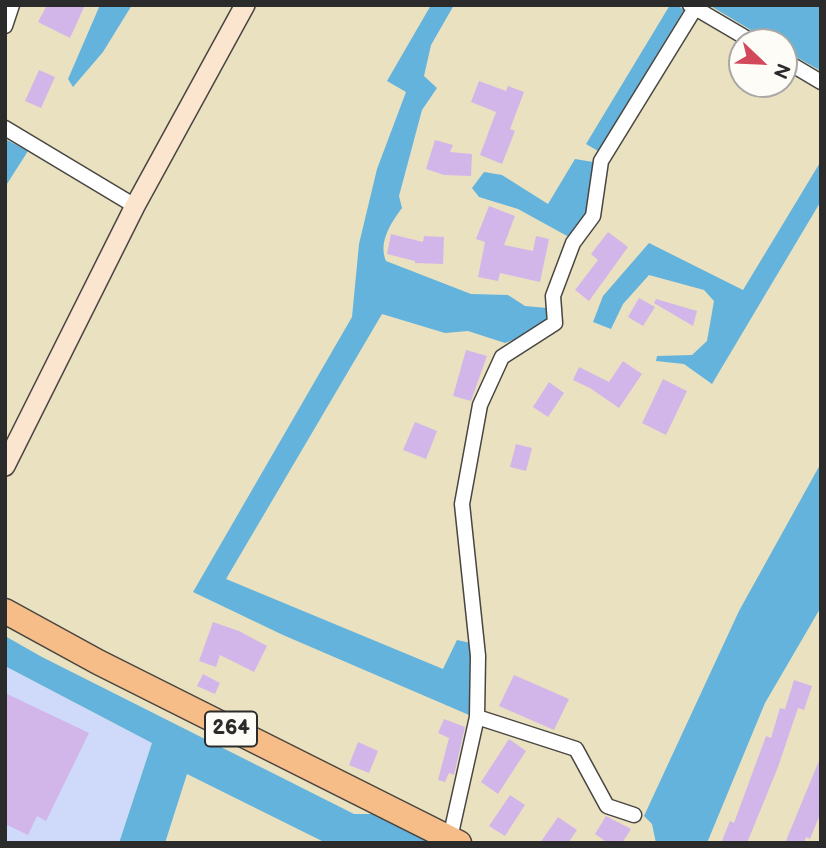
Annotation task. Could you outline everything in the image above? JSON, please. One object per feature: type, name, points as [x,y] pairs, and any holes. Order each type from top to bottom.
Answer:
[{"type":"highway","name":"264","points":[[5,611],[98,662],[455,840]]},
{"type":"street","points":[[5,26],[12,5]]},
{"type":"street","points":[[5,466],[135,206],[245,5]]},
{"type":"street","points":[[455,840],[477,717],[478,656],[462,504],[480,405],[502,357],[555,323],[553,296],[573,243],[593,216],[601,160],[694,6],[730,28]]},
{"type":"street","points":[[798,68],[821,82]]},
{"type":"street","points":[[5,128],[135,206]]},
{"type":"street","points":[[477,717],[576,749],[607,806],[634,816]]},
{"type":"shaded area","points":[[5,666],[152,743],[119,843],[5,843]]},
{"type":"water","points":[[100,5],[132,5],[103,52],[73,87],[68,79]]},
{"type":"water","points":[[431,5],[454,5],[431,45],[424,76],[437,88],[422,110],[399,196],[402,208],[390,226],[385,240],[386,261],[471,294],[508,295],[525,306],[547,308],[546,321],[535,332],[505,343],[468,331],[445,333],[382,314],[226,579],[443,669],[457,640],[471,643],[474,664],[469,715],[283,635],[193,592],[352,317],[359,244],[377,169],[406,92],[387,81]]},
{"type":"water","points":[[670,5],[677,5],[684,10],[598,151],[586,144]]},
{"type":"water","points":[[709,5],[821,5],[821,71],[798,58],[798,28],[748,28]]},
{"type":"water","points":[[5,139],[28,151],[5,187]]},
{"type":"water","points":[[575,159],[593,162],[587,212],[569,237],[518,209],[479,197],[472,188],[484,172],[502,175],[548,204]]},
{"type":"water","points":[[821,161],[821,201],[712,384],[684,364],[656,361],[657,356],[692,355],[707,341],[714,301],[704,290],[649,275],[623,304],[611,329],[593,322],[603,296],[649,243],[743,290]]},
{"type":"water","points":[[821,463],[821,607],[765,703],[707,843],[656,843],[652,824],[644,816],[739,611]]},
{"type":"water","points":[[5,636],[354,814],[372,814],[432,843],[326,843],[187,774],[165,843],[119,843],[152,743],[5,666]]},
{"type":"building","points":[[47,5],[85,5],[70,38],[38,22]]},
{"type":"building","points":[[39,70],[55,77],[41,108],[25,101]]},
{"type":"building","points":[[479,81],[506,91],[508,86],[524,92],[510,129],[515,131],[502,164],[480,155],[496,112],[471,102]]},
{"type":"building","points":[[435,140],[453,145],[450,152],[472,154],[471,176],[444,175],[426,169]]},
{"type":"building","points":[[489,206],[515,216],[504,245],[533,251],[536,236],[549,239],[540,282],[500,273],[498,281],[478,277],[485,242],[476,239]]},
{"type":"building","points":[[608,232],[628,247],[589,301],[575,290],[598,260],[591,254]]},
{"type":"building","points":[[391,234],[423,242],[424,236],[444,237],[443,264],[415,263],[387,254]]},
{"type":"building","points":[[639,298],[655,307],[643,326],[628,317]]},
{"type":"building","points":[[656,299],[697,311],[693,326],[654,303]]},
{"type":"building","points":[[466,350],[487,356],[471,401],[453,396]]},
{"type":"building","points":[[623,361],[642,374],[619,408],[573,380],[579,367],[609,382]]},
{"type":"building","points":[[663,379],[687,391],[666,435],[642,423]]},
{"type":"building","points":[[549,382],[564,393],[548,417],[533,407]]},
{"type":"building","points":[[415,422],[437,431],[426,459],[403,450]]},
{"type":"building","points":[[516,444],[532,448],[526,471],[510,467]]},
{"type":"building","points":[[213,622],[239,631],[267,646],[254,672],[220,655],[216,667],[199,661]]},
{"type":"building","points":[[203,674],[220,683],[215,694],[197,686]]},
{"type":"building","points":[[514,675],[569,699],[554,730],[499,706]]},
{"type":"building","points":[[794,680],[812,686],[804,710],[798,708],[778,767],[747,843],[721,843],[730,821],[734,823],[766,736],[771,738],[780,708],[785,709]]},
{"type":"building","points":[[5,693],[89,733],[46,821],[37,816],[28,835],[5,824]]},
{"type":"building","points":[[444,719],[465,727],[454,775],[449,773],[445,782],[438,780],[449,738],[438,733]]},
{"type":"building","points":[[509,739],[526,751],[498,794],[481,782]]},
{"type":"building","points":[[358,742],[378,751],[369,773],[349,765]]},
{"type":"building","points":[[821,756],[821,812],[810,839],[806,837],[804,843],[785,843]]},
{"type":"building","points":[[510,795],[525,805],[505,836],[489,826]]},
{"type":"building","points":[[606,816],[631,829],[622,843],[608,843],[595,834]]},
{"type":"building","points":[[558,817],[577,830],[568,843],[540,843]]}]
